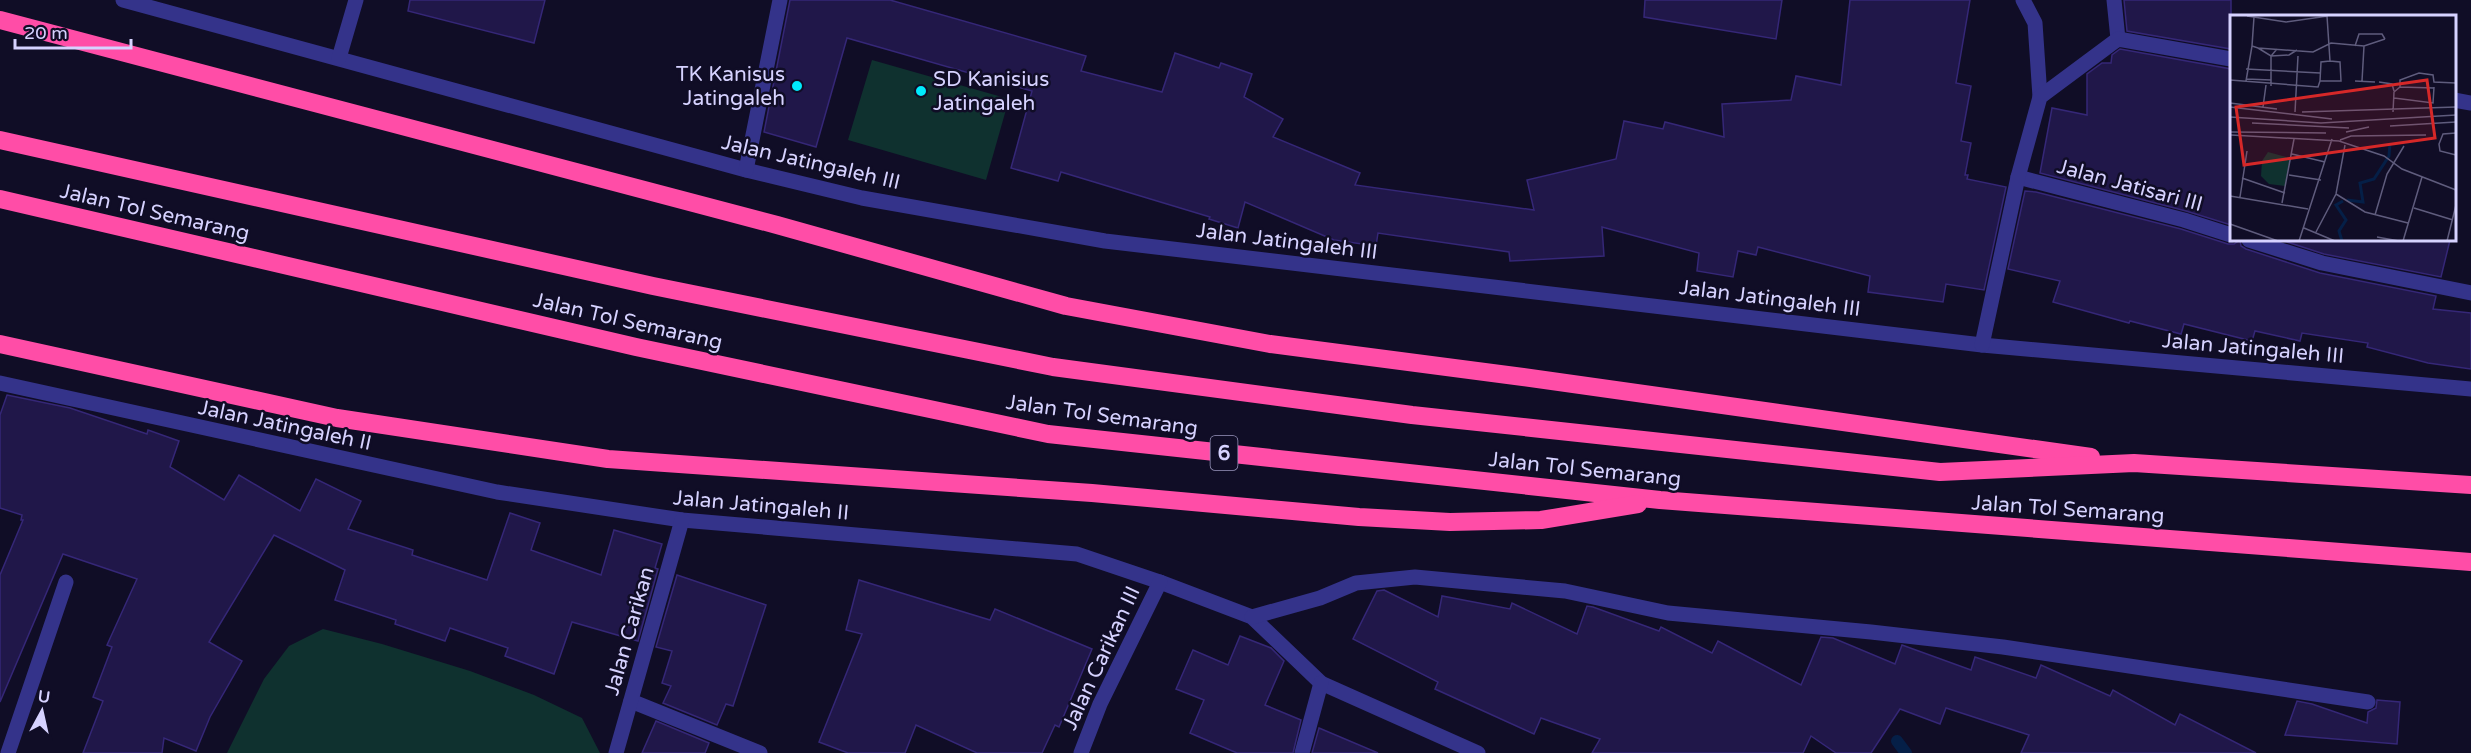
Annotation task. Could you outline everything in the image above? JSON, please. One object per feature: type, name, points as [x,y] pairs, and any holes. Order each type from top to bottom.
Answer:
[{"type":"highway","points":[[0,20],[777,225],[1066,306],[1270,344],[1523,377],[2134,463]]},
{"type":"highway","name":"Jalan Tol Semarang","points":[[0,140],[653,286],[1053,367],[1412,415],[1940,472],[2134,463],[2471,485]]},
{"type":"highway","name":"Jalan Tol Semarang","points":[[0,198],[636,347],[1048,434],[1660,500],[2471,562]]},
{"type":"highway","points":[[0,344],[338,418],[608,459],[1081,492],[1359,517],[1450,522],[1541,520],[1660,500]]},
{"type":"street","name":"Jalan Jatingaleh III","points":[[123,0],[746,170],[862,198],[1105,241],[1982,345],[2471,389]]},
{"type":"street","points":[[339,58],[356,0]]},
{"type":"street","points":[[746,170],[780,0]]},
{"type":"street","points":[[1982,345],[2018,177],[2040,97],[2036,23],[2023,0]]},
{"type":"street","points":[[2114,0],[2118,39]]},
{"type":"street","points":[[2040,97],[2118,39],[2230,59]]},
{"type":"street","points":[[2456,100],[2471,103]]},
{"type":"street","name":"Jalan Jatisari III","points":[[2018,177],[2184,220],[2230,235]]},
{"type":"street","points":[[2255,242],[2322,263],[2471,293]]},
{"type":"street","name":"Jalan Jatingaleh II","points":[[0,383],[497,492],[682,520],[1077,554],[1252,617],[1321,683],[1478,753]]},
{"type":"street","name":"Jalan Carikan","points":[[616,753],[682,520]]},
{"type":"street","points":[[1252,617],[1320,598],[1356,583],[1415,577],[1565,591],[1668,613],[2003,647],[2368,702]]},
{"type":"street","points":[[8,753],[66,582]]},
{"type":"street","name":"Jalan Carikan III","points":[[1080,753],[1100,704],[1160,582]]},
{"type":"street","points":[[1302,753],[1321,683]]},
{"type":"street","points":[[631,700],[760,753]]},
{"type":"green space","points":[[872,60],[1009,99],[986,180],[848,140]]},
{"type":"green space","points":[[323,629],[470,671],[534,695],[582,718],[600,753],[227,753],[264,679],[289,646]]},
{"type":"building","points":[[410,0],[545,0],[534,43],[408,11]]},
{"type":"building","points":[[790,0],[890,0],[1086,56],[1081,71],[1162,92],[1175,53],[1219,68],[1221,63],[1252,74],[1244,97],[1283,119],[1273,137],[1360,173],[1355,185],[1534,210],[1527,180],[1616,159],[1624,121],[1663,129],[1665,122],[1724,137],[1722,104],[1791,100],[1796,76],[1841,85],[1850,0],[1970,0],[1956,83],[1971,86],[1961,141],[1971,143],[1965,175],[1968,175],[1967,179],[2006,187],[1984,290],[1946,284],[1943,302],[1868,292],[1870,276],[1758,247],[1756,255],[1738,251],[1733,277],[1697,271],[1699,253],[1602,227],[1604,256],[1510,261],[1509,252],[1378,233],[1376,246],[1334,240],[1245,202],[1238,228],[1209,219],[1210,217],[1061,172],[1058,181],[1011,168],[1032,91],[847,38],[816,147],[764,132]]},
{"type":"building","points":[[1645,0],[1782,0],[1776,39],[1644,17]]},
{"type":"building","points":[[2124,0],[2231,0],[2230,49],[2127,31]]},
{"type":"building","points":[[2120,49],[2230,69],[2230,225],[2040,173],[2052,108],[2087,115],[2087,74],[2102,63],[2111,63],[2112,55]]},
{"type":"building","points":[[2025,191],[2036,192],[2181,229],[2228,244],[2240,242],[2241,246],[2246,249],[2320,273],[2436,296],[2433,309],[2471,313],[2471,369],[2428,363],[2367,347],[2368,343],[2302,333],[2300,341],[2255,331],[2252,341],[2184,324],[2181,334],[2130,321],[2129,323],[2053,302],[2060,281],[2008,269]]},
{"type":"building","points":[[2287,242],[2450,242],[2441,277],[2324,254]]},
{"type":"building","points":[[7,395],[70,408],[147,434],[148,430],[179,441],[170,467],[224,500],[239,475],[300,511],[316,479],[361,501],[348,529],[413,550],[412,555],[487,580],[510,513],[540,523],[531,550],[601,575],[614,530],[662,544],[655,568],[658,569],[638,641],[572,622],[554,674],[505,656],[508,648],[450,628],[445,641],[395,624],[396,620],[335,600],[345,570],[274,535],[209,642],[242,661],[210,717],[196,751],[164,738],[162,753],[83,753],[103,701],[93,697],[112,647],[107,645],[137,579],[63,554],[0,702],[0,575],[23,520],[21,520],[22,515],[0,508],[0,415]]},
{"type":"building","points":[[677,575],[766,605],[733,706],[726,704],[717,725],[663,703],[671,686],[662,683],[672,651],[656,647]]},
{"type":"building","points":[[859,580],[990,620],[995,609],[1092,649],[1059,727],[1055,725],[1042,753],[977,753],[916,725],[905,753],[848,753],[819,742],[862,634],[846,630]]},
{"type":"building","points":[[1384,590],[1438,617],[1442,596],[1510,609],[1512,603],[1577,634],[1587,606],[1593,607],[1659,631],[1661,627],[1712,653],[1718,641],[1801,685],[1821,637],[1833,638],[1895,664],[1902,645],[1971,670],[1975,657],[2036,678],[2041,665],[2110,696],[2113,690],[2175,725],[2180,714],[2256,753],[2021,753],[2029,735],[1946,708],[1940,724],[1900,709],[1871,753],[1836,753],[1811,736],[1803,753],[1592,753],[1600,739],[1541,718],[1534,734],[1435,689],[1438,682],[1353,639],[1377,591]]},
{"type":"building","points":[[1240,636],[1271,648],[1284,661],[1265,705],[1301,720],[1293,753],[1237,753],[1190,733],[1204,700],[1176,689],[1193,650],[1228,665]]},
{"type":"building","points":[[2377,700],[2400,702],[2397,744],[2285,735],[2297,701],[2367,723],[2368,712],[2376,708]]},
{"type":"building","points":[[656,721],[709,743],[705,753],[642,753]]},
{"type":"building","points":[[1319,728],[1378,753],[1312,753]]},
{"type":"waterway","points":[[1897,741],[1906,753]]},
{"type":"place","name":"TK Kanisus Jatingaleh","points":[[797,86]]},
{"type":"place","name":"SD Kanisius Jatingaleh","points":[[921,91]]}]
